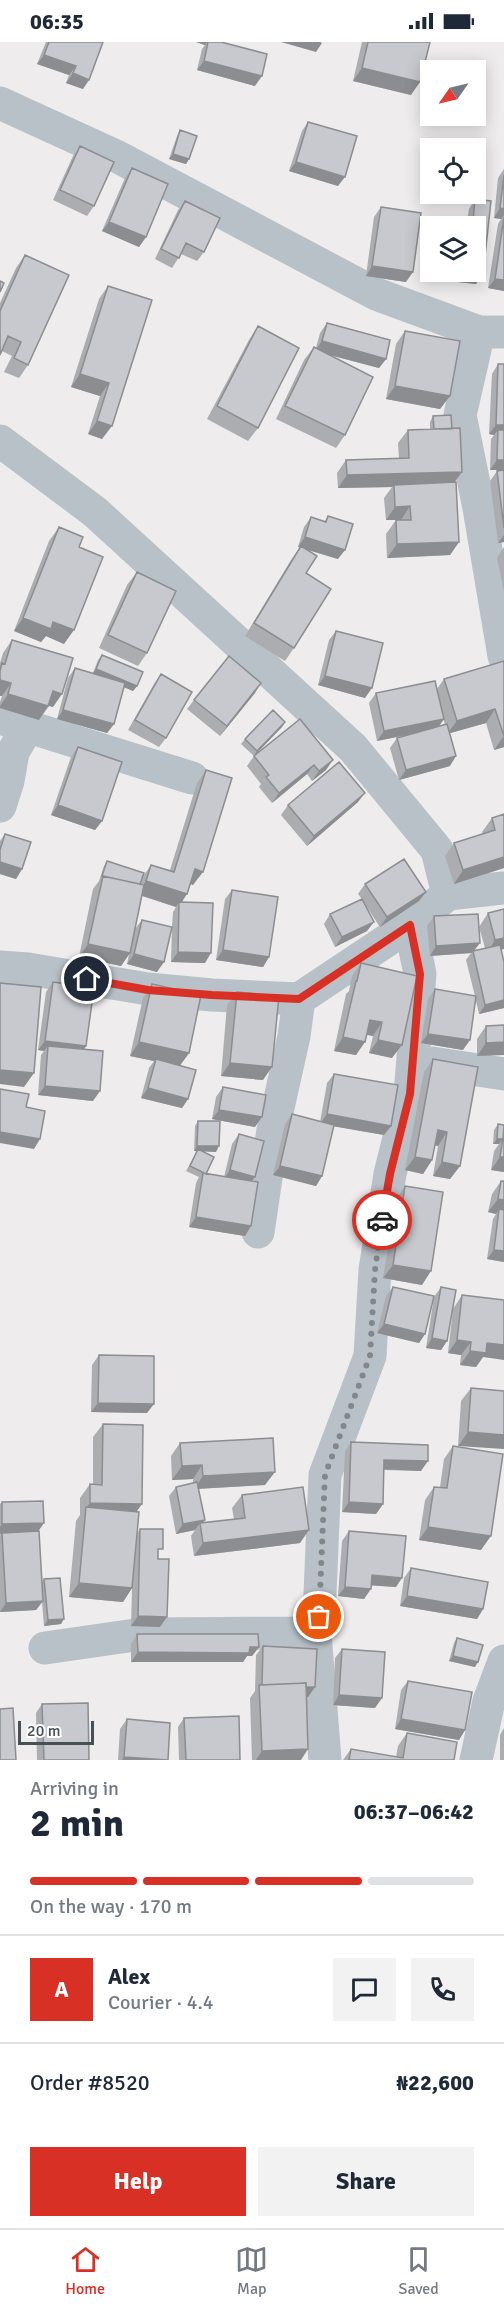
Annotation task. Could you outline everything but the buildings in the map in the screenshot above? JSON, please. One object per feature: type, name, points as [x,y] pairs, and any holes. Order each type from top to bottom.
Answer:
[{"type":"street","points":[[0,103],[118,157],[376,294],[491,332],[460,415],[480,508],[504,656]]},
{"type":"street","points":[[0,441],[95,512],[353,747],[437,850],[447,894]]},
{"type":"street","points":[[0,806],[8,782],[13,752],[14,722],[192,778]]},
{"type":"street","points":[[0,967],[28,969],[148,990],[299,999],[410,925],[447,894],[504,888]]},
{"type":"street","points":[[325,1760],[315,1633],[319,1617],[325,1475],[370,1356],[375,1270],[390,1174],[410,1094],[411,1060],[420,974],[410,925]]},
{"type":"street","points":[[258,1232],[273,1130],[294,1036],[299,999]]},
{"type":"street","points":[[411,1060],[504,1074]]},
{"type":"street","points":[[45,1648],[142,1634],[315,1633]]},
{"type":"street","points":[[476,1760],[489,1701],[504,1661]]},
{"type":"way so far","points":[[319,1617],[325,1475],[370,1356],[375,1270],[382,1220]]},
{"type":"route","points":[[87,979],[148,990],[299,999],[410,925],[420,974],[411,1060],[410,1094],[390,1174],[382,1220]]}]
